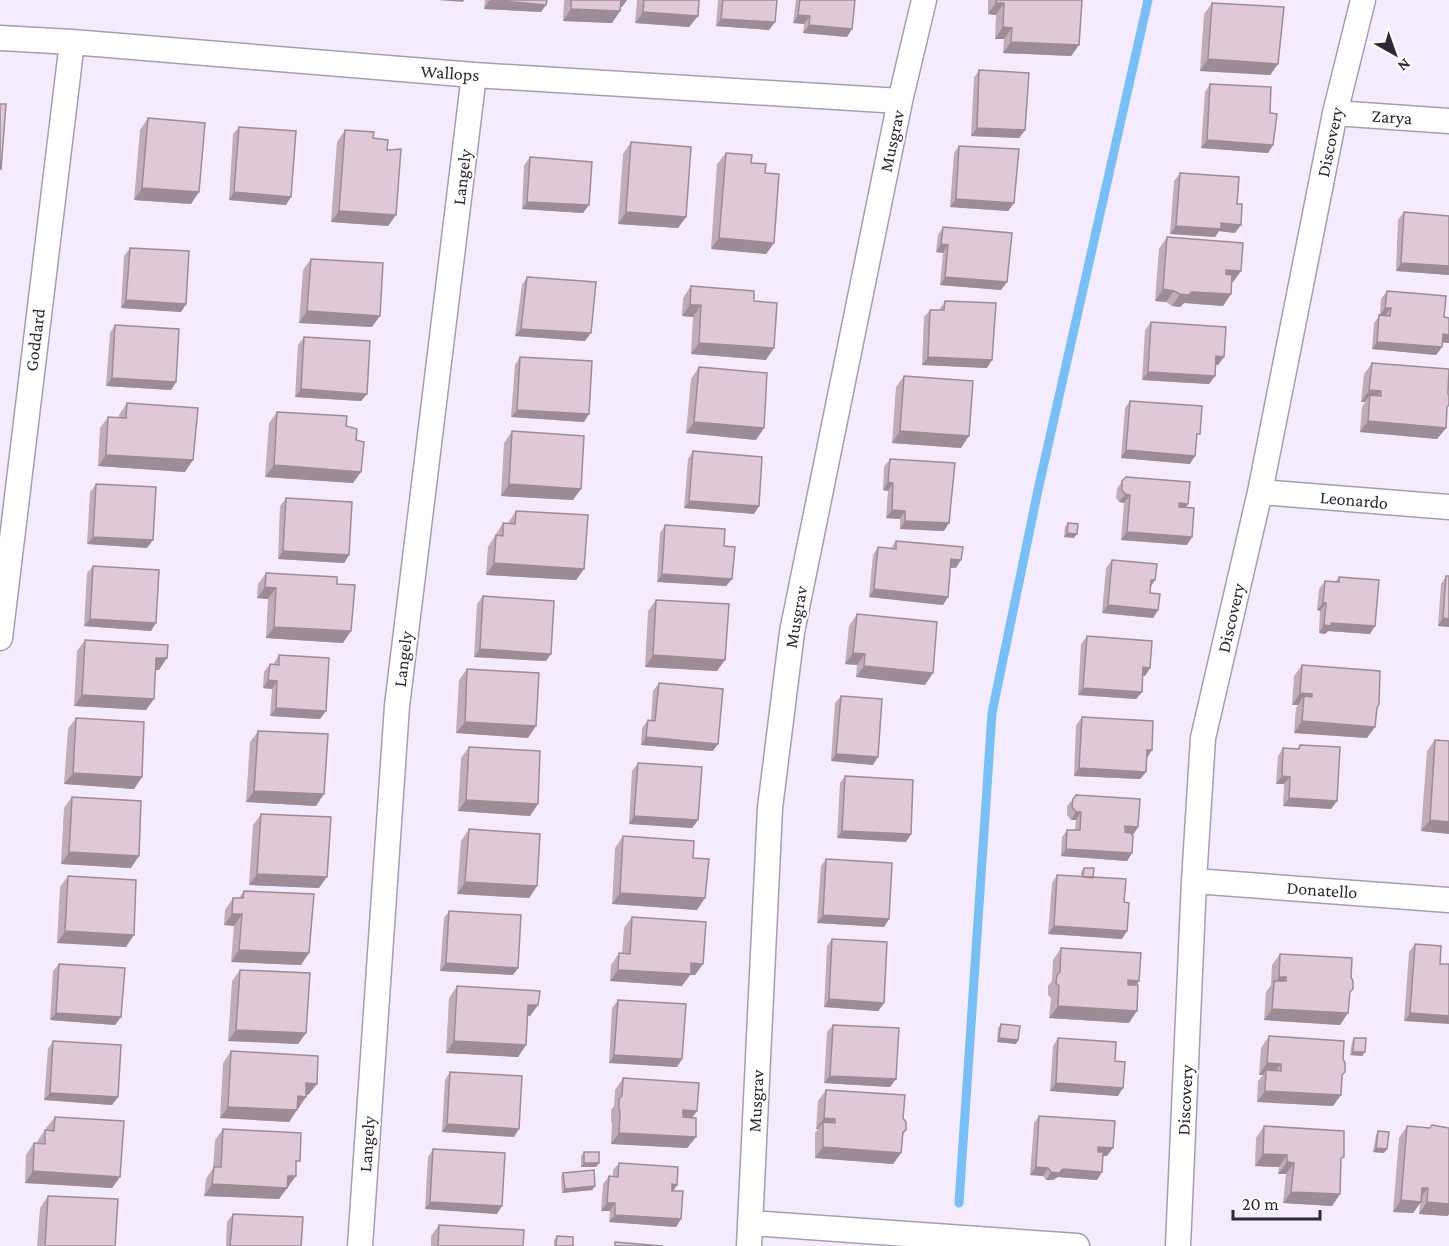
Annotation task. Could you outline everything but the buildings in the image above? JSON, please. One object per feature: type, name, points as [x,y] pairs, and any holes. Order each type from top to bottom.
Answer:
[{"type":"street","name":"Musgrav","points":[[750,1235],[770,808],[792,632],[900,101],[924,0]]},
{"type":"street","name":"Discovery","points":[[1178,1246],[1194,881],[1203,738],[1260,492],[1335,113],[1363,0]]},
{"type":"street","name":"Wallops","points":[[0,38],[474,75],[900,101]]},
{"type":"street","name":"Goddard","points":[[0,638],[72,42]]},
{"type":"street","name":"Langely","points":[[360,1246],[397,706],[474,75]]},
{"type":"street","name":"Zarya","points":[[1335,113],[1449,121]]},
{"type":"street","name":"Leonardo","points":[[1260,492],[1449,507]]},
{"type":"street","name":"Donatello","points":[[1194,881],[1449,900]]},
{"type":"street","points":[[750,1235],[1077,1246]]},
{"type":"waterway","points":[[959,1203],[992,713],[1038,490],[1148,0]]}]
